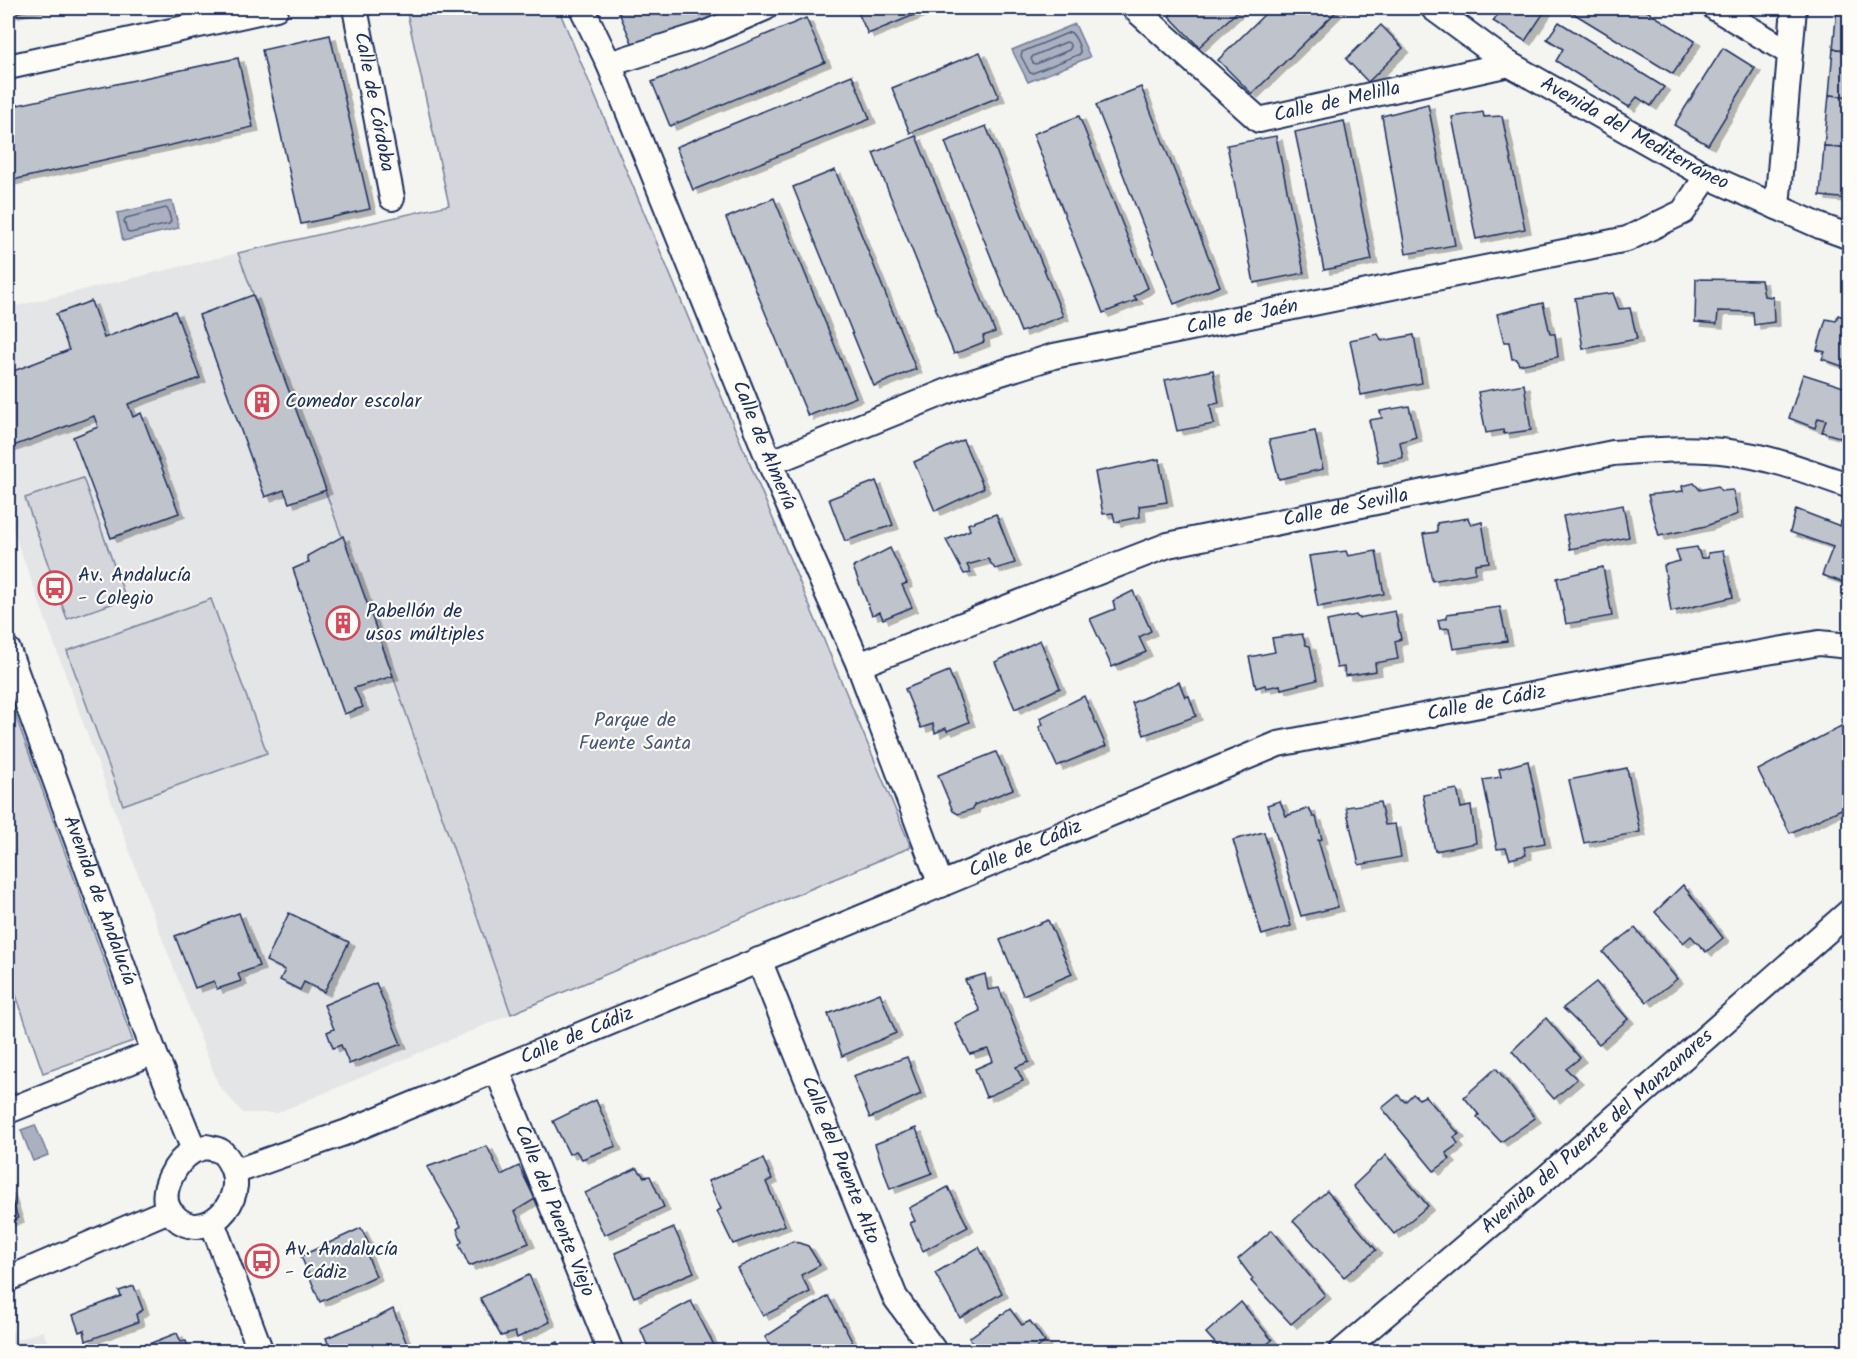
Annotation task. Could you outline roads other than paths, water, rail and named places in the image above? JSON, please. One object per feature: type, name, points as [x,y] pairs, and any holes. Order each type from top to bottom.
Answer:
[{"type":"street","points":[[8,67],[276,8]]},
{"type":"street","name":"Calle de Córdoba","points":[[355,8],[392,198]]},
{"type":"street","name":"Calle de Almería","points":[[582,8],[609,64],[770,463],[859,665],[941,885]]},
{"type":"street","points":[[609,64],[704,34],[765,8]]},
{"type":"street","name":"Calle de Melilla","points":[[1134,8],[1259,120],[1509,63]]},
{"type":"street","points":[[1715,8],[1790,53]]},
{"type":"street","points":[[1777,207],[1794,8]]},
{"type":"street","name":"Avenida del Mediterráneo","points":[[1446,12],[1509,63],[1707,176],[1850,237]]},
{"type":"street","name":"Calle de Jaén","points":[[770,463],[963,385],[1054,356],[1627,239],[1683,212],[1707,176]]},
{"type":"street","name":"Calle de Sevilla","points":[[859,665],[1168,545],[1613,453],[1669,449],[1729,452],[1786,464],[1850,486]]},
{"type":"street","name":"Calle de Cádiz","points":[[234,1172],[347,1132],[1278,744],[1650,672],[1819,643],[1850,646]]},
{"type":"street","name":"Avenida de Andalucía","points":[[8,650],[154,1052],[194,1150]]},
{"type":"street","name":"Avenida del Puente del Manzanares","points":[[1341,1352],[1546,1178],[1850,911]]},
{"type":"street","name":"Calle del Puente Alto","points":[[759,960],[896,1297],[934,1352]]},
{"type":"street","points":[[8,1111],[154,1052]]},
{"type":"street","name":"Calle del Puente Viejo","points":[[497,1070],[611,1352]]},
{"type":"street","points":[[206,1148],[219,1150],[229,1161],[234,1172],[236,1188],[231,1200],[224,1212],[212,1222],[192,1226],[180,1221],[169,1210],[165,1191],[171,1175],[180,1161],[194,1150],[206,1148]]},
{"type":"street","points":[[8,1279],[169,1210]]},
{"type":"street","points":[[212,1222],[261,1352]]},
{"type":"water","points":[[1075,24],[1090,57],[1028,82],[1012,50]]},
{"type":"water","points":[[172,201],[179,228],[123,241],[117,213]]},
{"type":"water","points":[[35,1125],[48,1155],[33,1161],[21,1130]]},
{"type":"place","name":"Comedor escolar","points":[[262,402]]},
{"type":"place","name":"Av. Andalucía - Colegio","points":[[55,588]]},
{"type":"place","name":"Pabellón de usos múltiples","points":[[343,623]]},
{"type":"place","name":"Av. Andalucía - Cádiz","points":[[262,1261]]},
{"type":"park label","name":"Parque de Fuente Santa","points":[[635,732]]}]
